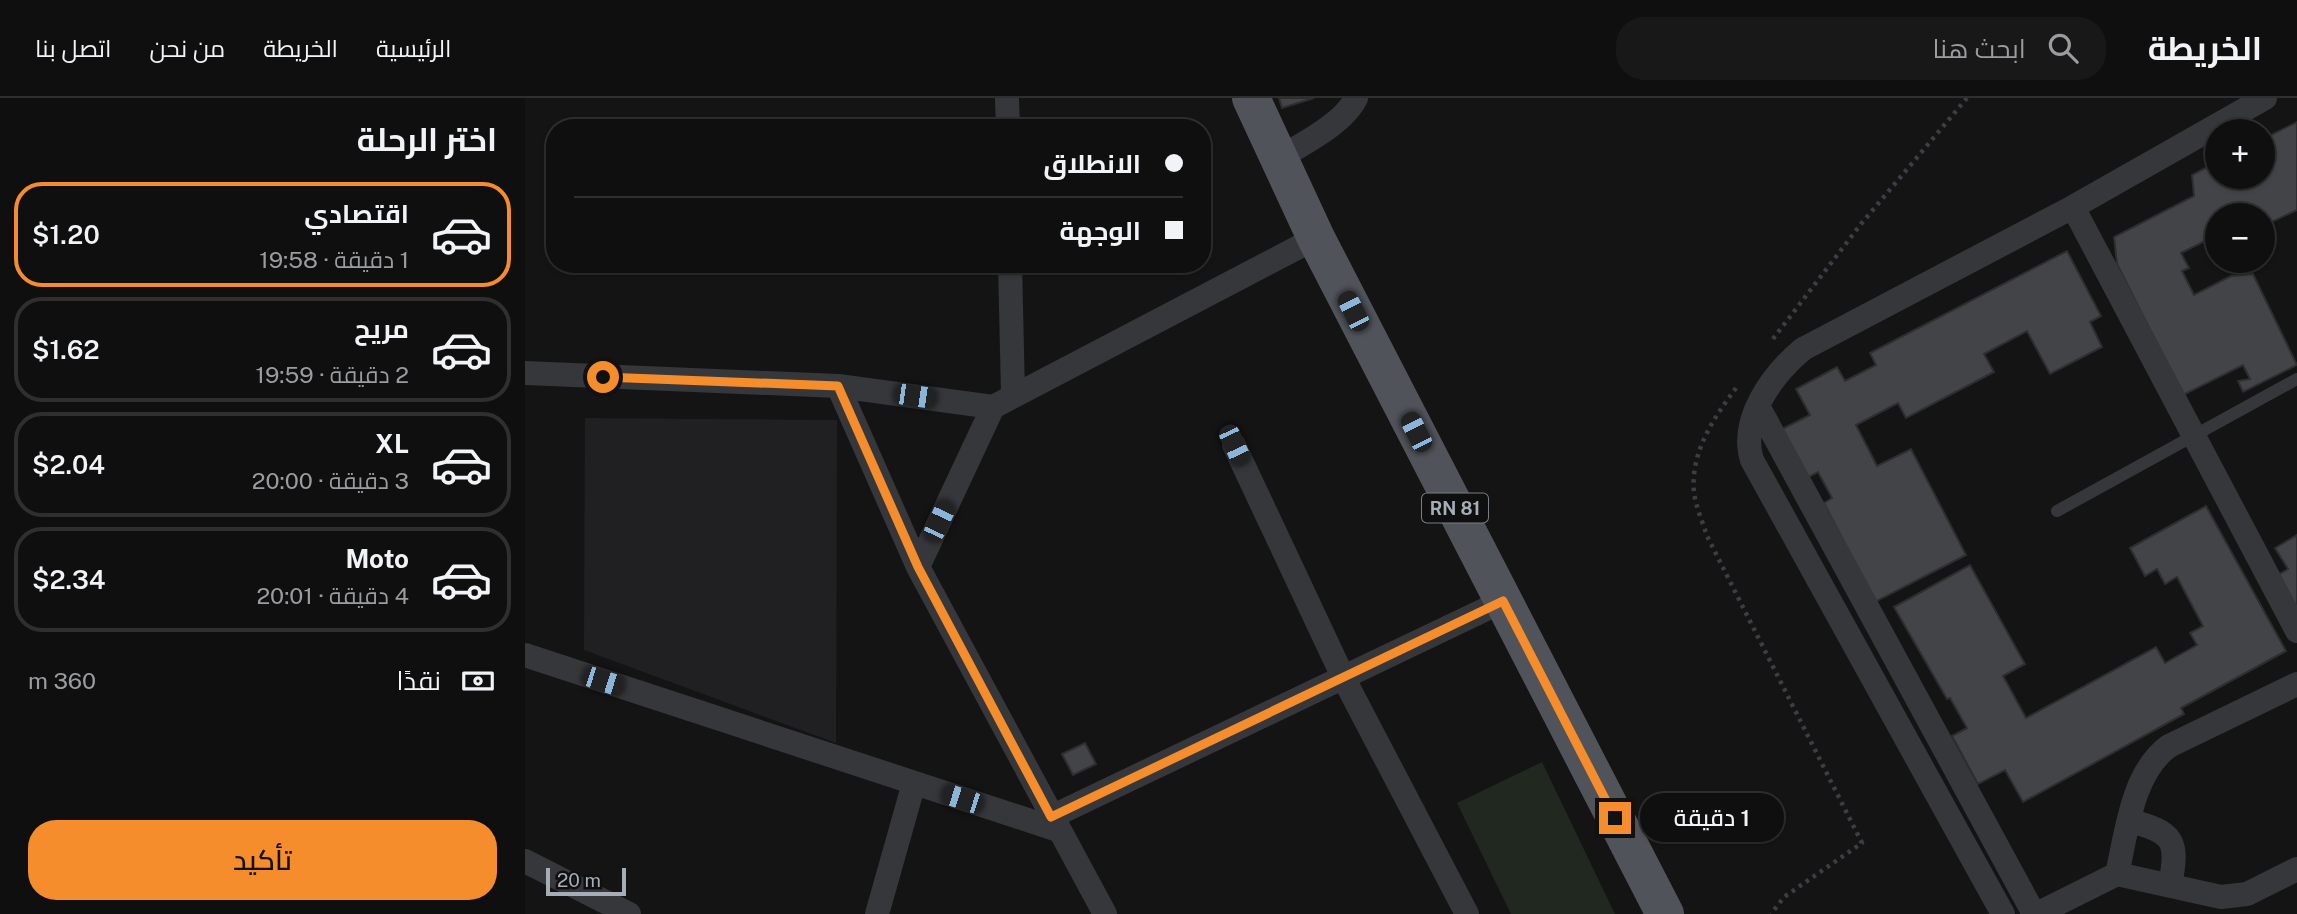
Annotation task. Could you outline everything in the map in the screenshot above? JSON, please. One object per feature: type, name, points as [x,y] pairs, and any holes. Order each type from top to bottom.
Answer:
[{"type":"main road","name":"RN 81","points":[[1251,98],[1316,239],[1665,914]]},
{"type":"street","points":[[1007,98],[1008,119]]},
{"type":"street","points":[[1279,158],[1319,134],[1353,105],[1356,98]]},
{"type":"street","points":[[2003,914],[1752,460],[1748,435],[1758,406],[1781,370],[1809,345],[2073,207],[2265,98]]},
{"type":"street","points":[[2073,207],[2297,631]]},
{"type":"street","points":[[525,373],[838,386],[1003,400],[1316,239]]},
{"type":"street","points":[[918,567],[1003,400],[1010,273]]},
{"type":"street","points":[[838,386],[918,567],[1105,914]]},
{"type":"street","points":[[1758,406],[2035,914],[2117,874],[2208,895],[2234,897],[2259,889],[2297,869]]},
{"type":"street","points":[[1234,445],[1343,677],[1467,914]]},
{"type":"street","points":[[525,656],[914,783],[1055,824],[1343,677],[1503,601]]},
{"type":"street","points":[[2117,874],[2147,769],[2161,752],[2297,684]]},
{"type":"street","points":[[877,914],[914,783]]},
{"type":"street","points":[[2130,821],[2155,828],[2172,842],[2176,861],[2170,885]]},
{"type":"street","points":[[525,861],[629,914]]},
{"type":"lane","points":[[2057,511],[2297,379]]},
{"type":"shaded area","points":[[585,418],[837,420],[836,743],[584,650]]},
{"type":"shaded area","points":[[1542,762],[1615,914],[1511,914],[1457,803]]},
{"type":"building","points":[[1279,98],[1314,98],[1282,108]]},
{"type":"building","points":[[2297,122],[2297,210],[2275,220],[2275,203],[2205,203],[2205,241],[2181,253],[2189,268],[2182,271],[2194,295],[2231,276],[2253,274],[2297,365],[2243,392],[2238,381],[2250,379],[2243,365],[2183,395],[2117,264],[2114,237],[2194,196],[2192,175],[2205,168],[2205,189],[2275,189],[2275,133]]},
{"type":"building","points":[[2067,251],[2101,316],[2090,322],[2102,347],[2050,374],[2027,331],[1984,354],[1994,372],[1906,418],[1898,403],[1856,425],[1877,466],[1911,449],[1966,555],[1875,602],[1824,503],[1832,498],[1818,472],[1805,479],[1780,430],[1810,415],[1796,389],[1837,367],[1845,381],[1876,365],[1870,353]]},
{"type":"building","points":[[2206,506],[2286,651],[2181,708],[2184,714],[2023,802],[2005,770],[1978,784],[1952,736],[1967,728],[1950,698],[1947,699],[1894,607],[1970,565],[2025,664],[2003,676],[2026,718],[2156,647],[2165,663],[2197,645],[2190,633],[2203,626],[2177,577],[2165,584],[2157,569],[2145,576],[2130,548]]},
{"type":"building","points":[[2297,535],[2297,616],[2274,577],[2288,569],[2275,548]]},
{"type":"building","points":[[1085,743],[1096,764],[1073,775],[1062,754]]},
{"type":"route","points":[[603,377],[838,386],[918,567],[1051,817],[1503,601],[1615,818]]}]
